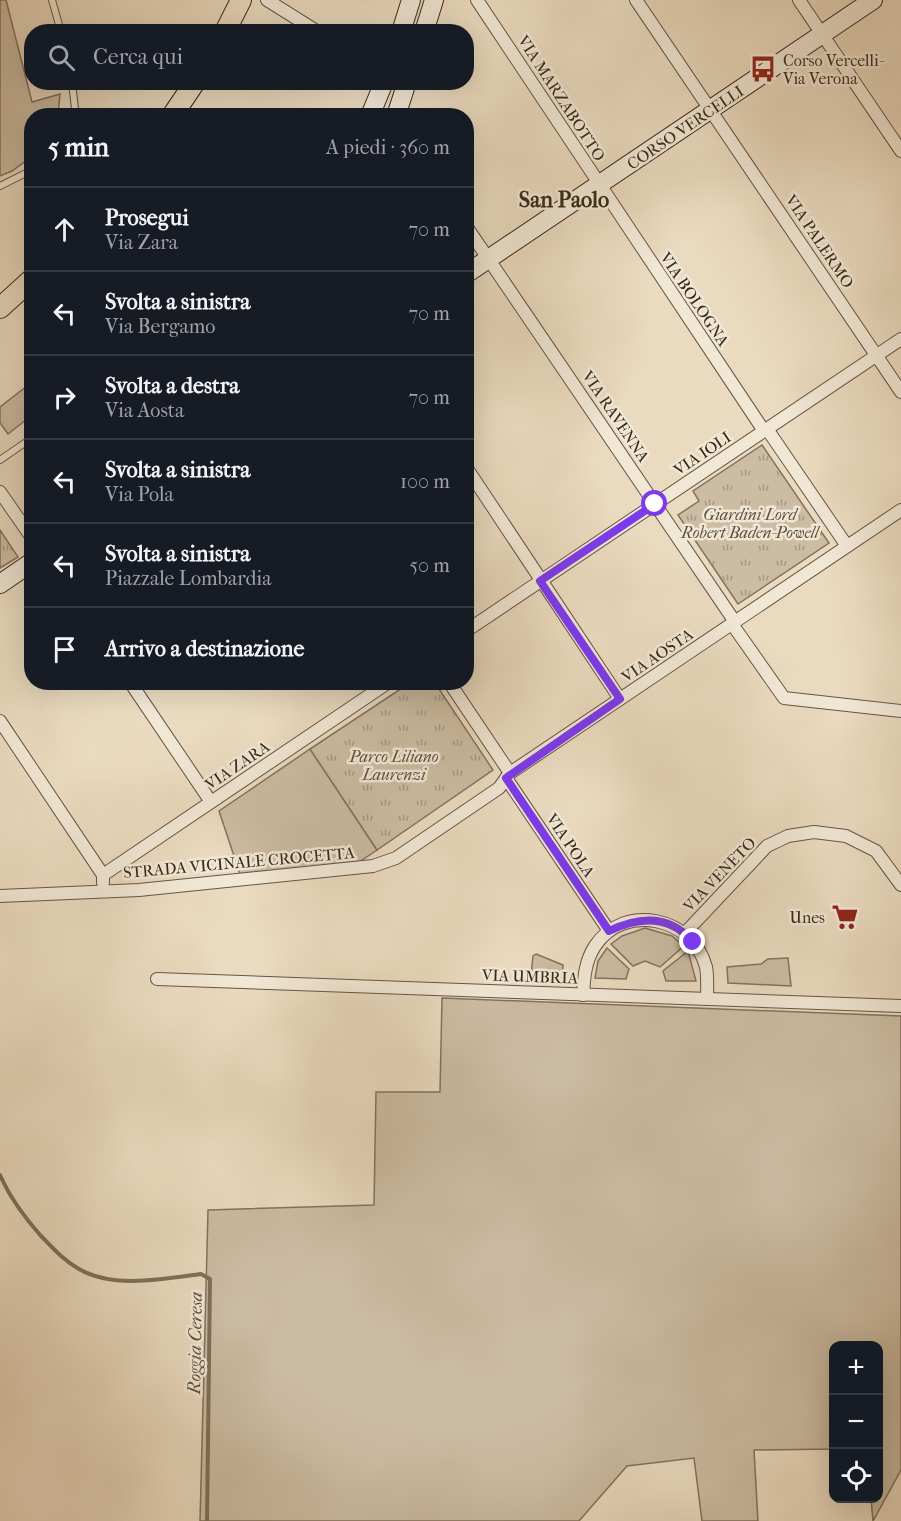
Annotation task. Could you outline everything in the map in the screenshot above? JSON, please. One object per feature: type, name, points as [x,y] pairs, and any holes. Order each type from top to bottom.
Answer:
[{"type":"main road","points":[[229,24],[241,0]]},
{"type":"main road","points":[[404,24],[411,0]]},
{"type":"main road","points":[[426,24],[434,0]]},
{"type":"main road","name":"CORSO VERCELLI","points":[[474,269],[873,0]]},
{"type":"main road","points":[[177,108],[190,90]]},
{"type":"main road","points":[[373,108],[381,90]]},
{"type":"main road","points":[[399,108],[404,90]]},
{"type":"main road","points":[[0,308],[24,286]]},
{"type":"main road","points":[[0,584],[24,568]]},
{"type":"street","points":[[267,0],[305,24]]},
{"type":"street","name":"VIA MARZABOTTO","points":[[477,0],[599,185]]},
{"type":"street","name":"VIA PALERMO","points":[[636,0],[901,392]]},
{"type":"street","points":[[799,0],[901,151]]},
{"type":"street","name":"VIA BOLOGNA","points":[[599,185],[765,430],[847,546]]},
{"type":"street","name":"VIA RAVENNA","points":[[474,237],[784,698],[901,711]]},
{"type":"street","name":"VIA IOLI","points":[[655,504],[901,339]]},
{"type":"street","points":[[474,479],[620,699]]},
{"type":"street","points":[[0,492],[24,526]]},
{"type":"street","points":[[474,626],[655,504]]},
{"type":"street","name":"VIA AOSTA","points":[[373,866],[396,858],[499,788],[508,776],[901,510]]},
{"type":"street","points":[[135,690],[211,802]]},
{"type":"street","name":"VIA ZARA","points":[[103,875],[377,690]]},
{"type":"street","name":"VIA POLA","points":[[454,690],[609,931]]},
{"type":"street","points":[[0,721],[103,875],[104,890]]},
{"type":"street","name":"VIA VENETO","points":[[685,933],[767,846],[789,836],[814,832],[846,836],[876,851],[901,885]]},
{"type":"street","name":"STRADA VICINALE CROCETTA","points":[[0,896],[139,890],[373,866]]},
{"type":"street","points":[[584,995],[586,964],[595,945],[609,931],[628,922],[648,919],[668,923],[685,933],[699,949],[706,968],[707,999]]},
{"type":"street","name":"VIA UMBRIA","points":[[157,980],[901,1006]]},
{"type":"lane","points":[[52,0],[59,24]]},
{"type":"lane","points":[[73,90],[75,108]]},
{"type":"lane","points":[[0,186],[24,174]]},
{"type":"lane","points":[[0,460],[24,444]]},
{"type":"green space","points":[[0,0],[6,0],[24,71],[24,90],[29,90],[32,102],[60,94],[59,108],[24,108],[24,162],[0,176]]},
{"type":"green space","points":[[24,388],[24,421],[8,434],[0,423],[0,407]]},
{"type":"green space","name":"Giardini Lord Robert Baden-Powell","points":[[762,445],[829,543],[738,604],[678,515],[699,501],[693,491]]},
{"type":"green space","points":[[0,530],[18,557],[0,568]]},
{"type":"green space","name":"Parco Liliano Laurenzi","points":[[399,690],[440,690],[493,770],[377,850],[310,749]]},
{"type":"green space","points":[[310,749],[377,850],[359,862],[240,874],[219,811]]},
{"type":"green space","points":[[645,928],[672,936],[684,946],[660,967],[645,961],[633,966],[611,944],[622,936]]},
{"type":"green space","points":[[607,948],[629,969],[626,979],[595,978],[598,961]]},
{"type":"green space","points":[[688,951],[696,981],[666,981],[663,971]]},
{"type":"green space","points":[[536,954],[563,965],[562,977],[531,976],[533,956]]},
{"type":"green space","points":[[788,958],[791,986],[728,983],[727,967],[761,964],[768,959]]},
{"type":"green space","points":[[442,998],[901,1016],[901,1470],[883,1503],[883,1341],[829,1341],[829,1449],[754,1450],[758,1521],[702,1521],[694,1458],[627,1466],[579,1521],[200,1521],[208,1210],[374,1205],[376,1092],[440,1092]]},
{"type":"green space","points":[[871,1503],[883,1503],[873,1521]]},
{"type":"waterway","name":"Roggia Ceresa","points":[[0,1175],[13,1200],[35,1229],[59,1254],[79,1269],[92,1275],[123,1281],[155,1280],[201,1274],[210,1279],[207,1521]]},
{"type":"place","name":"Corso Vercelli- Via Verona","points":[[763,69]]},
{"type":"place","name":"Unes","points":[[845,917]]},
{"type":"district","name":"San Paolo","points":[[564,199]]},
{"type":"route","points":[[655,504],[540,581],[620,699],[510,773],[506,778],[609,931],[628,922],[648,919],[668,923],[685,933],[693,942]]}]
